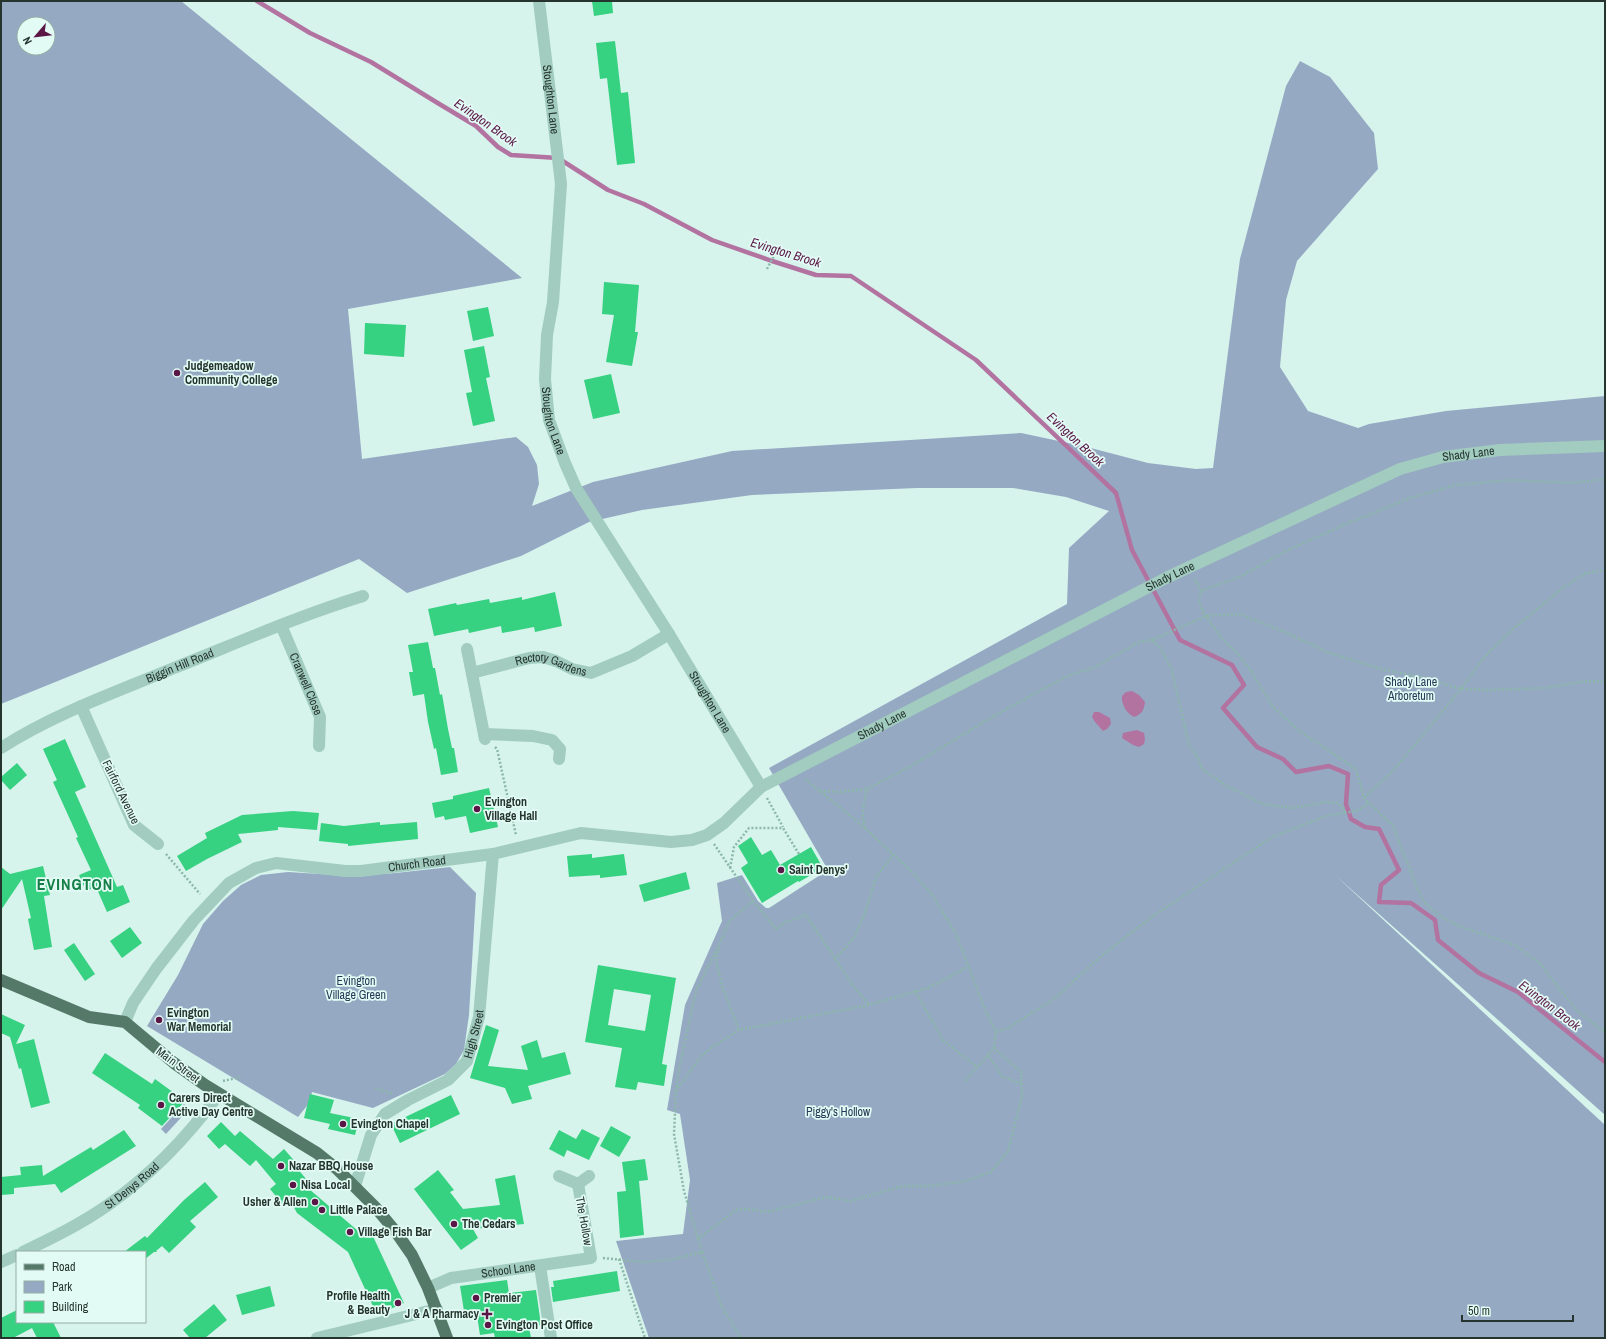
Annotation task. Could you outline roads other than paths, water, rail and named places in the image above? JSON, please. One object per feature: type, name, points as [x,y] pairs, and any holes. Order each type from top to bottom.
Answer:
[{"type":"main road","points":[[1,980],[89,1017],[125,1022]]},
{"type":"main road","name":"Main Street","points":[[125,1022],[174,1063],[219,1094],[317,1153],[355,1186],[396,1232],[412,1255],[437,1309],[447,1338]]},
{"type":"street","name":"Stoughton Lane","points":[[539,1],[561,184],[553,302],[547,334],[545,379],[549,420],[576,488],[669,634],[761,787]]},
{"type":"street","name":"Shady Lane","points":[[761,787],[795,771],[1168,577],[1400,470],[1443,457],[1492,451],[1605,446]]},
{"type":"street","name":"Biggin Hill Road","points":[[1,748],[13,740],[81,706],[281,625],[363,596]]},
{"type":"street","name":"Cranwell Close","points":[[281,625],[320,717],[319,746]]},
{"type":"street","name":"Rectory Gardens","points":[[472,673],[529,658],[543,657],[556,661],[572,669],[591,673],[632,656],[669,634]]},
{"type":"street","points":[[467,649],[484,736],[533,736],[552,740],[560,749],[559,759]]},
{"type":"street","name":"Fairford Avenue","points":[[81,706],[134,825],[158,844]]},
{"type":"street","name":"Church Road","points":[[125,1022],[133,1003],[156,969],[194,920],[229,883],[256,868],[276,863],[344,871],[361,870],[493,854],[581,833],[671,842],[692,840],[707,835],[724,823],[761,787]]},
{"type":"street","name":"High Street","points":[[355,1186],[371,1135],[385,1114],[408,1100],[448,1080],[467,1061],[479,1017],[493,854]]},
{"type":"street","name":"St Denys Road","points":[[25,1251],[61,1234],[108,1205],[142,1178],[167,1155],[202,1118],[219,1094]]},
{"type":"street","name":"The Hollow","points":[[559,1176],[578,1184]]},
{"type":"street","name":"The Hollow","points":[[578,1184],[589,1176]]},
{"type":"street","name":"The Hollow","points":[[578,1184],[591,1258]]},
{"type":"street","points":[[1,1262],[16,1255]]},
{"type":"street","name":"School Lane","points":[[428,1288],[451,1278],[591,1258]]},
{"type":"street","points":[[540,1266],[551,1338]]},
{"type":"street","points":[[317,1338],[437,1309]]},
{"type":"waterway","name":"Evington Brook","points":[[257,1],[310,33],[371,62],[476,126],[498,147],[511,155],[558,158],[608,190],[644,204],[712,240],[816,275],[851,276],[976,360],[1116,493],[1132,550],[1180,640],[1232,665],[1244,685],[1223,708],[1257,747],[1283,759],[1296,772],[1329,766],[1348,774],[1346,804],[1351,819],[1365,827],[1379,829],[1399,870],[1381,885],[1379,902],[1411,903],[1435,920],[1438,940],[1479,973],[1518,992],[1605,1062]]},
{"type":"place","name":"Judgemeadow Community College","points":[[177,373]]},
{"type":"place","name":"Evington Village Hall","points":[[477,809]]},
{"type":"place","name":"Saint Denys'","points":[[781,870]]},
{"type":"place","name":"Evington War Memorial","points":[[159,1020]]},
{"type":"place","name":"Carers Direct Active Day Centre","points":[[161,1105]]},
{"type":"place","name":"Evington Chapel","points":[[343,1124]]},
{"type":"place","name":"Nazar BBQ House","points":[[281,1166]]},
{"type":"place","name":"Nisa Local","points":[[293,1185]]},
{"type":"place","name":"Usher & Allen","points":[[315,1202]]},
{"type":"place","name":"Little Palace","points":[[322,1210]]},
{"type":"place","name":"The Cedars","points":[[454,1224]]},
{"type":"place","name":"Village Fish Bar","points":[[350,1232]]},
{"type":"place","name":"Premier","points":[[476,1298]]},
{"type":"place","name":"Profile Health & Beauty","points":[[398,1303]]},
{"type":"place","name":"J & A Pharmacy","points":[[487,1314]]},
{"type":"place","name":"Evington Post Office","points":[[488,1325]]},
{"type":"district","name":"EVINGTON","points":[[75,884]]},
{"type":"park label","name":"Shady Lane Arboretum","points":[[1411,689]]},
{"type":"park label","name":"Evington Village Green","points":[[356,988]]},
{"type":"park label","name":"Piggy's Hollow","points":[[838,1112]]}]
